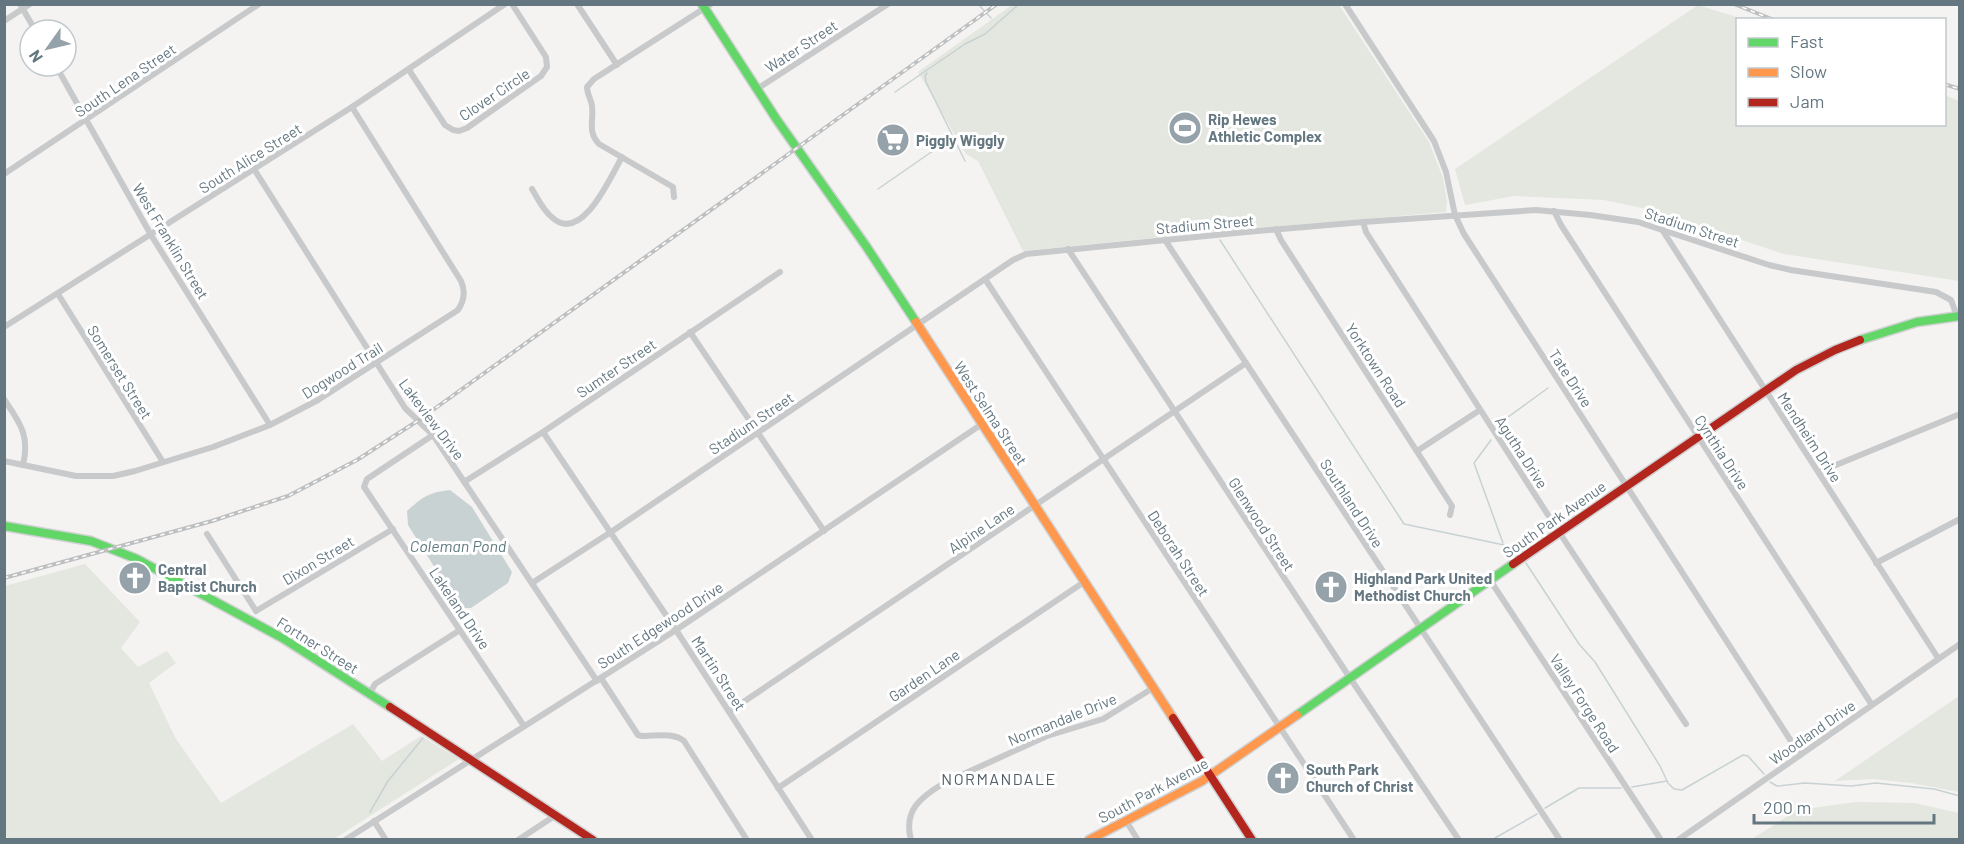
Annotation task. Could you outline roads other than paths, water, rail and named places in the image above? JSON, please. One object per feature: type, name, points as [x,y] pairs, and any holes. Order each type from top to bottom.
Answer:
[{"type":"street","points":[[4,21],[21,7],[30,4]]},
{"type":"street","name":"South Lena Street","points":[[4,174],[259,4]]},
{"type":"street","name":"South Alice Street","points":[[4,327],[352,107],[505,4]]},
{"type":"street","name":"Clover Circle","points":[[409,70],[447,127],[456,131],[465,130],[541,76],[546,70],[544,54],[512,4]]},
{"type":"street","points":[[577,4],[617,65]]},
{"type":"street","name":"Water Street","points":[[757,89],[888,4]]},
{"type":"street","name":"Tate Drive","points":[[1345,4],[1434,141],[1446,172],[1455,215],[1464,234],[1800,755]]},
{"type":"street","points":[[674,197],[673,187],[599,144],[592,135],[592,108],[587,87],[591,81],[706,6]]},
{"type":"street","name":"West Selma Street","points":[[706,6],[757,89],[866,246],[1252,840]]},
{"type":"street","name":"West Franklin Street","points":[[63,78],[151,235],[270,425]]},
{"type":"street","name":"Dogwood Trail","points":[[4,461],[68,475],[96,477],[124,474],[239,438],[318,400],[454,314],[462,303],[464,290],[459,277],[352,107]]},
{"type":"street","points":[[532,189],[554,219],[565,223],[577,221],[589,213],[622,157]]},
{"type":"street","name":"Lakeview Drive","points":[[255,169],[407,411],[433,435],[638,735],[673,735],[684,741],[747,840]]},
{"type":"street","name":"Stadium Street","points":[[532,583],[1022,255],[1276,229],[1455,215],[1554,211],[1616,218],[1661,228],[1780,268],[1936,292],[1951,300],[1958,316]]},
{"type":"street","name":"Cynthia Drive","points":[[1554,211],[1872,705]]},
{"type":"street","name":"Agutha Drive","points":[[1363,222],[1366,232],[1480,410],[1686,724]]},
{"type":"street","name":"Mendheim Drive","points":[[1661,228],[1938,658]]},
{"type":"street","name":"Yorktown Road","points":[[1276,229],[1452,506],[1450,515]]},
{"type":"street","name":"Southland Drive","points":[[1165,240],[1560,840]]},
{"type":"street","name":"Glenwood Street","points":[[1068,249],[1459,840]]},
{"type":"street","name":"Sumter Street","points":[[464,482],[543,432],[780,272]]},
{"type":"street","name":"Deborah Street","points":[[985,279],[1354,840]]},
{"type":"street","name":"Somerset Street","points":[[58,294],[163,462]]},
{"type":"street","name":"South Park Avenue","points":[[1089,840],[1210,776],[1419,628],[1765,389],[1808,363],[1845,345],[1894,328],[1958,316]]},
{"type":"street","points":[[690,332],[824,531]]},
{"type":"street","name":"Alpine Lane","points":[[730,711],[1246,363]]},
{"type":"street","points":[[4,399],[25,433],[26,452],[23,465]]},
{"type":"street","points":[[1417,451],[1480,410]]},
{"type":"street","points":[[1819,472],[1959,414]]},
{"type":"street","name":"South Edgewood Drive","points":[[345,840],[676,630],[982,424]]},
{"type":"street","name":"Martin Street","points":[[543,432],[730,711],[812,840]]},
{"type":"street","name":"Lakeland Drive","points":[[433,435],[367,479],[364,483],[365,489],[524,726]]},
{"type":"street","points":[[1876,562],[1959,519]]},
{"type":"street","name":"Fortner Street","points":[[4,526],[91,541],[121,552],[254,616],[593,840]]},
{"type":"street","name":"Dixon Street","points":[[254,616],[393,529]]},
{"type":"street","points":[[207,534],[254,616]]},
{"type":"street","name":"Valley Forge Road","points":[[1490,580],[1661,840]]},
{"type":"street","name":"Garden Lane","points":[[778,788],[1084,582]]},
{"type":"street","points":[[370,693],[375,684],[460,630]]},
{"type":"street","name":"Woodland Drive","points":[[1678,840],[1959,644]]},
{"type":"street","name":"Normandale Drive","points":[[912,840],[909,825],[914,808],[931,791],[1040,739],[1103,719],[1153,688]]},
{"type":"street","points":[[518,840],[556,815]]},
{"type":"street","points":[[374,821],[386,840]]},
{"type":"street","points":[[1126,821],[1138,840]]},
{"type":"water","name":"Coleman Pond","points":[[450,490],[472,507],[512,572],[508,583],[471,608],[464,608],[455,600],[408,525],[407,511],[412,506],[432,494]]},
{"type":"waterway","points":[[978,4],[991,18]]},
{"type":"waterway","points":[[895,92],[965,44],[985,34],[1019,4]]},
{"type":"waterway","points":[[927,73],[926,82],[965,161]]},
{"type":"waterway","points":[[878,189],[953,137]]},
{"type":"waterway","points":[[1208,226],[1214,230]]},
{"type":"waterway","points":[[1220,240],[1404,524],[1504,545],[1520,552]]},
{"type":"waterway","points":[[1497,425],[1548,388]]},
{"type":"waterway","points":[[1491,440],[1474,463],[1503,543]]},
{"type":"waterway","points":[[1526,563],[1579,644],[1595,662],[1660,766],[1668,783],[1674,789],[1682,790],[1743,755],[1748,756],[1764,774]]},
{"type":"waterway","points":[[370,812],[388,781],[423,738]]},
{"type":"waterway","points":[[1632,787],[1667,781]]},
{"type":"waterway","points":[[1770,782],[1777,786],[1805,783],[1851,786],[1876,783],[1934,789],[1960,796]]},
{"type":"waterway","points":[[1545,808],[1579,788],[1621,788]]},
{"type":"waterway","points":[[1495,838],[1537,814]]},
{"type":"railway","points":[[4,578],[212,521],[288,496],[357,460],[419,420],[997,4]]},
{"type":"railway","points":[[1734,4],[1769,18]]},
{"type":"railway","points":[[1946,85],[1960,89]]},
{"type":"place","name":"Rip Hewes Athletic Complex","points":[[1185,128]]},
{"type":"place","name":"Piggly Wiggly","points":[[893,140]]},
{"type":"place","name":"Central Baptist Church","points":[[135,578]]},
{"type":"place","name":"Highland Park United Methodist Church","points":[[1331,587]]},
{"type":"place","name":"South Park Church of Christ","points":[[1283,778]]},
{"type":"district","name":"NORMANDALE","points":[[999,778]]}]
